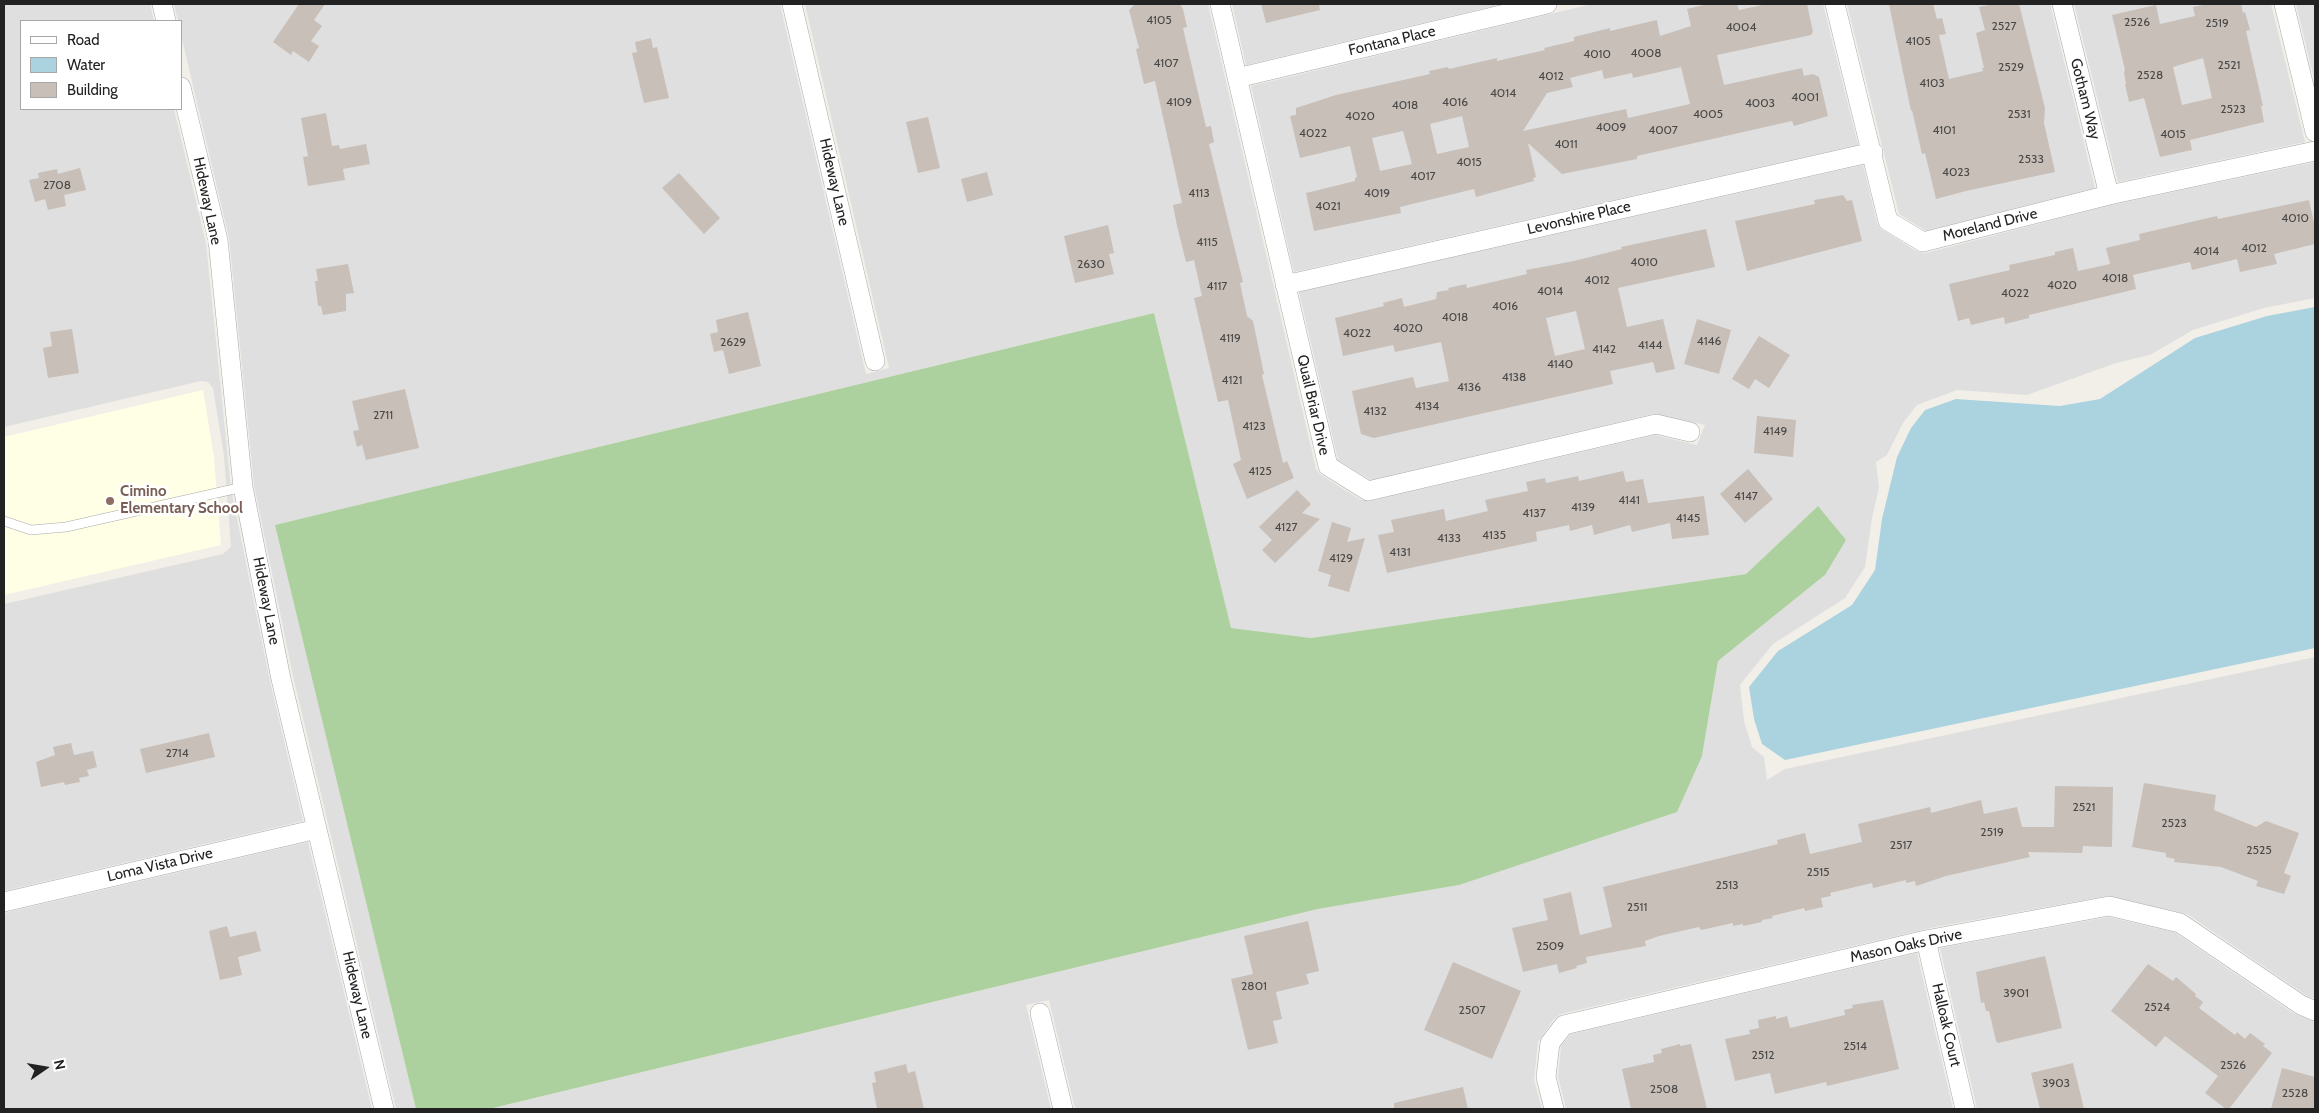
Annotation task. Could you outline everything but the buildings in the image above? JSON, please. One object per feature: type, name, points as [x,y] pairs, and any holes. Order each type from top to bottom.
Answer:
[{"type":"street","points":[[162,4],[166,20]]},
{"type":"street","name":"Hideway Lane","points":[[792,4],[875,361]]},
{"type":"street","name":"Quail Briar Drive","points":[[1220,4],[1328,466],[1368,491],[1656,424],[1690,432]]},
{"type":"street","name":"Fontana Place","points":[[1237,78],[1547,4]]},
{"type":"street","name":"Moreland Drive","points":[[1835,4],[1873,152],[1888,220],[1923,242],[2109,195],[2315,151]]},
{"type":"street","name":"Gotham Way","points":[[2062,4],[2109,195]]},
{"type":"street","points":[[2284,4],[2315,132]]},
{"type":"street","name":"Hideway Lane","points":[[182,91],[218,240],[242,487],[281,679],[384,1109]]},
{"type":"street","name":"Levonshire Place","points":[[1285,284],[1873,152]]},
{"type":"street","name":"Loma Vista Drive","points":[[4,902],[317,829]]},
{"type":"street","name":"Mason Oaks Drive","points":[[1554,1109],[1546,1077],[1550,1043],[1564,1024],[1926,940],[2108,906],[2180,923],[2301,1005],[2315,1011]]},
{"type":"street","name":"Halloak Court","points":[[1926,940],[1965,1109]]},
{"type":"street","points":[[1040,1013],[1063,1109]]},
{"type":"lane","points":[[4,522],[31,530],[66,527],[242,487]]},
{"type":"shaded area","points":[[4,4],[150,4],[154,20],[20,20],[20,110],[174,110],[206,243],[231,489],[270,681],[303,821],[4,891],[4,604],[223,554],[231,547],[224,456],[213,388],[208,382],[201,381],[4,427]]},
{"type":"shaded area","points":[[174,4],[780,4],[866,374],[889,368],[805,4],[1208,4],[1316,469],[1321,475],[1361,500],[1370,501],[1655,435],[1697,445],[1705,425],[1653,414],[1371,480],[1338,460],[1299,292],[1863,165],[1877,223],[1881,229],[1916,251],[1926,253],[2111,205],[2315,162],[2315,298],[2264,308],[2193,330],[2150,355],[2116,363],[2027,395],[1957,390],[1917,405],[1903,423],[1887,455],[1876,462],[1879,488],[1872,518],[1865,567],[1845,598],[1773,644],[1740,685],[1744,721],[1752,747],[1764,757],[1767,780],[1785,769],[2315,657],[2315,999],[2307,996],[2187,914],[2107,896],[1935,927],[1561,1014],[1554,1019],[1538,1042],[1534,1080],[1542,1109],[1075,1109],[1049,1000],[1026,1005],[1051,1109],[489,1109],[1318,909],[1459,885],[1702,756],[1718,661],[1825,575],[1818,506],[1746,574],[1311,638],[1230,628],[1154,313],[276,525],[416,1109],[396,1109],[293,676],[254,485],[229,238],[182,39],[182,20],[178,20]]},
{"type":"shaded area","points":[[1232,4],[1502,4],[1246,65]]},
{"type":"shaded area","points":[[1592,4],[1823,4],[1858,145],[1294,272],[1251,86]]},
{"type":"shaded area","points":[[1847,4],[2050,4],[2095,188],[1926,231],[1899,214]]},
{"type":"shaded area","points":[[2074,4],[2271,4],[2305,142],[2118,182]]},
{"type":"shaded area","points":[[2296,4],[2315,4],[2315,83]]},
{"type":"shaded area","name":"Cimino Elementary School","points":[[203,390],[214,457],[221,545],[4,595],[4,437]]},
{"type":"shaded area","points":[[308,842],[372,1109],[4,1109],[4,913]]},
{"type":"shaded area","points":[[2108,917],[2174,932],[2293,1013],[2315,1022],[2315,1109],[1977,1109],[1940,948]]},
{"type":"shaded area","points":[[1917,953],[1953,1109],[1566,1109],[1558,1076],[1561,1046],[1571,1034]]},
{"type":"green space","points":[[1154,313],[1231,628],[1311,638],[1746,574],[1818,506],[1846,540],[1825,575],[1718,661],[1702,756],[1677,812],[1459,885],[1318,909],[489,1109],[416,1109],[275,525]]},
{"type":"water","points":[[2315,307],[2315,648],[1785,760],[1762,744],[1754,719],[1749,687],[1778,651],[1852,605],[1875,570],[1882,519],[1897,457],[1911,428],[1925,410],[1956,399],[2060,406],[2100,399],[2195,338],[2267,316]]},
{"type":"place","name":"Cimino Elementary School","points":[[110,501]]}]
